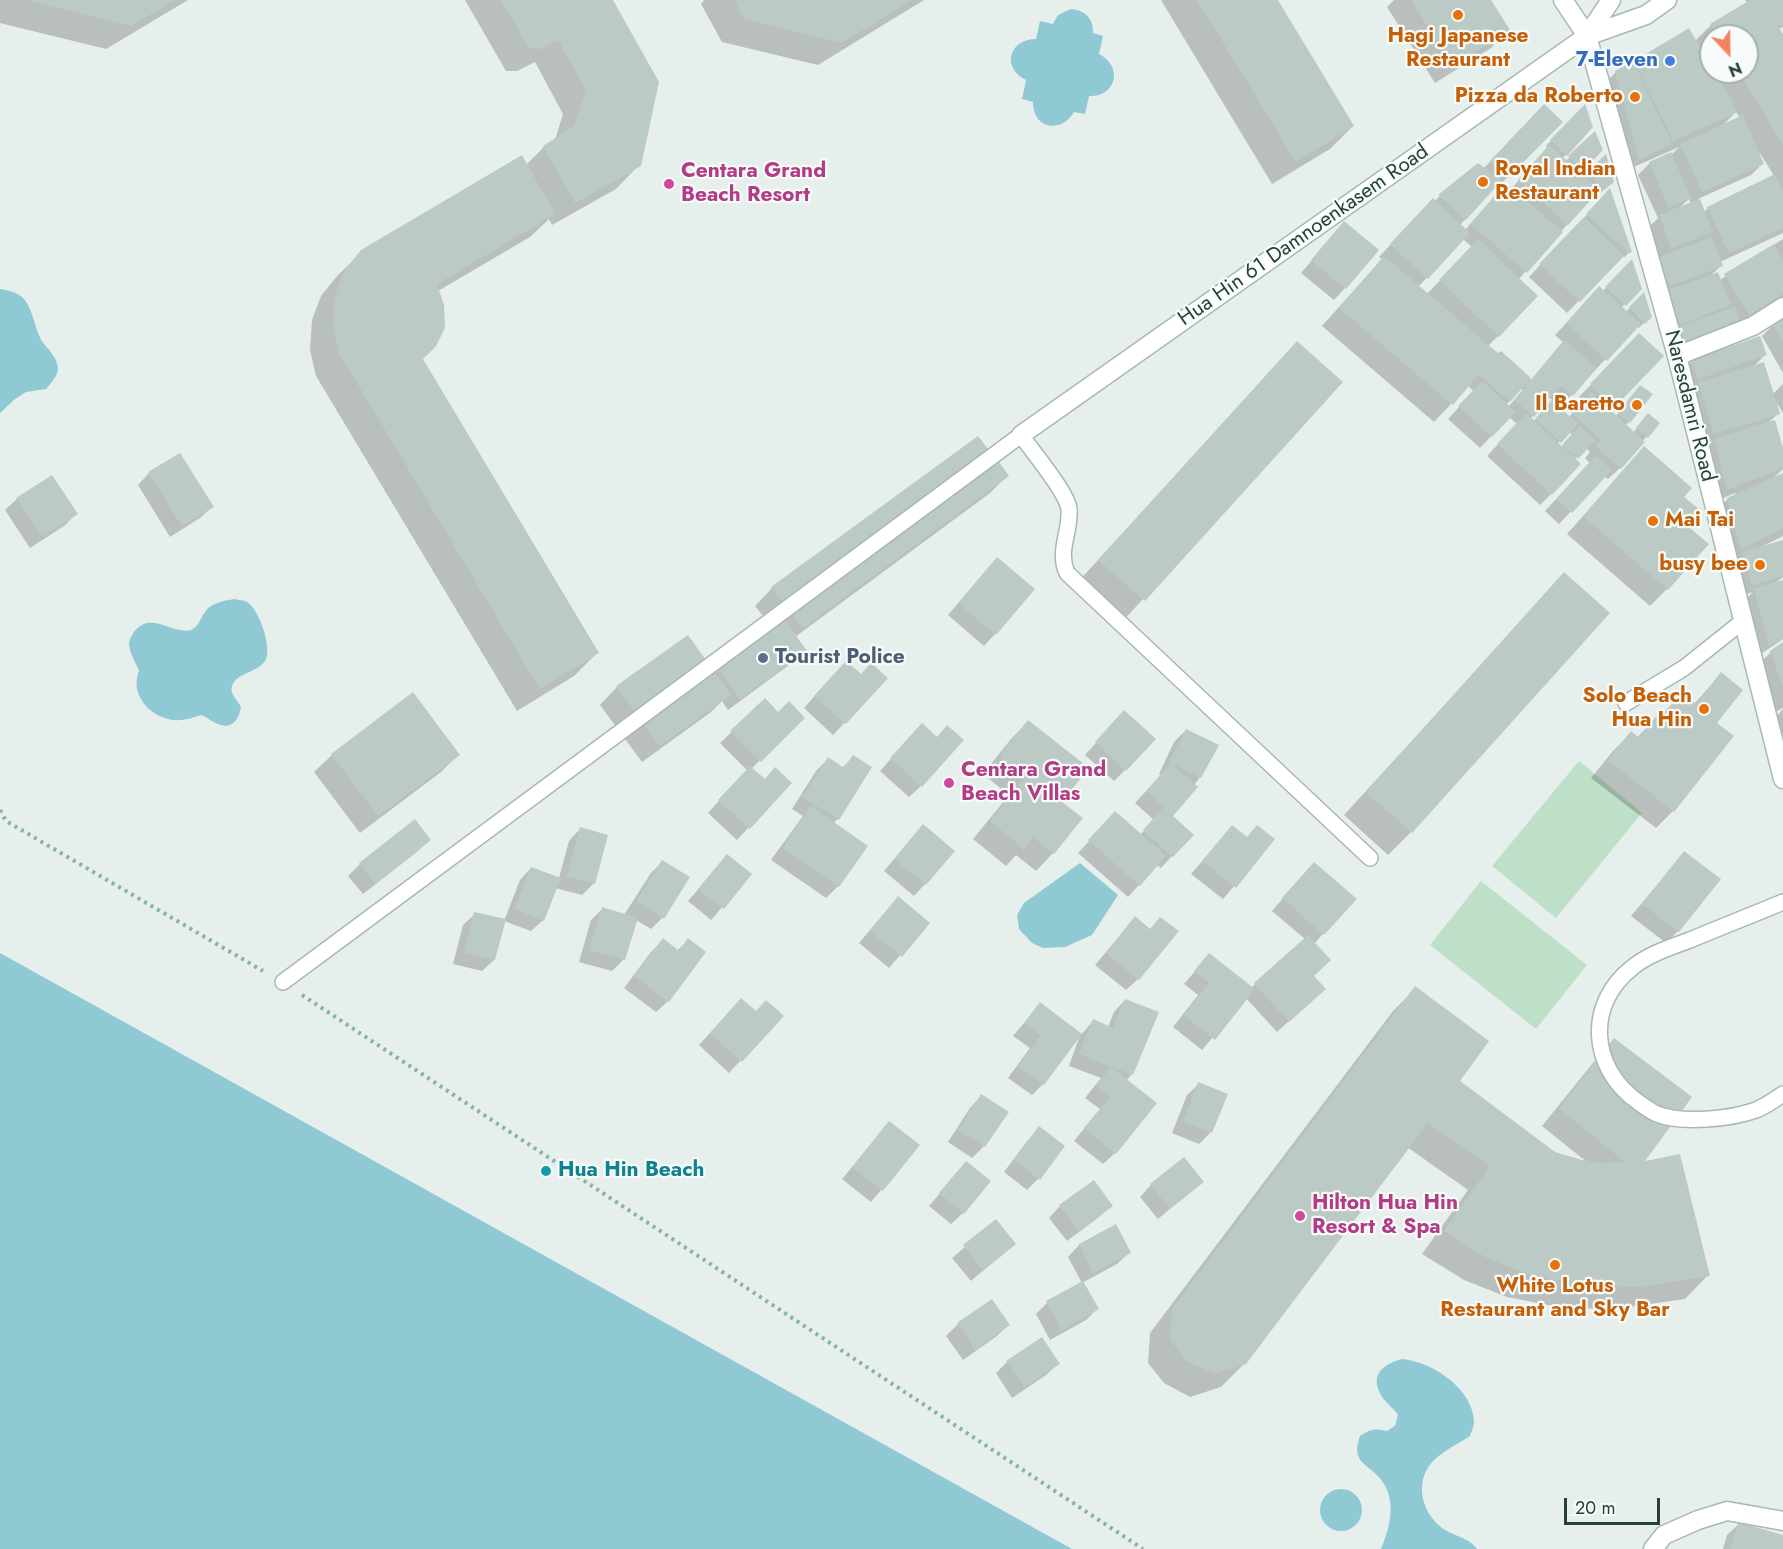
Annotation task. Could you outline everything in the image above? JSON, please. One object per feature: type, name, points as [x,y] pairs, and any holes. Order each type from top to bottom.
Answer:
[{"type":"street","name":"Naresdamri Road","points":[[1563,0],[1587,36],[1677,356],[1783,779]]},
{"type":"street","name":"Hua Hin 61 Damnoenkasem Road","points":[[1587,36],[1611,0]]},
{"type":"street","name":"Hua Hin 61 Damnoenkasem Road","points":[[1021,435],[1587,36],[1646,15],[1667,0]]},
{"type":"street","points":[[1677,356],[1753,326],[1783,307]]},
{"type":"street","points":[[1653,1549],[1665,1535],[1698,1520],[1727,1511],[1783,1521]]},
{"type":"lane","points":[[283,982],[1021,435],[1066,498],[1069,516],[1062,563],[1066,573],[1370,858]]},
{"type":"lane","points":[[1626,703],[1684,668],[1743,621]]},
{"type":"lane","points":[[1783,902],[1665,950],[1633,967],[1610,991],[1601,1013],[1599,1027],[1602,1053],[1617,1083],[1625,1093],[1654,1113],[1664,1117],[1694,1119],[1748,1113],[1783,1094]]},
{"type":"path","points":[[0,810],[6,821],[283,982],[1143,1549]]},
{"type":"green space","points":[[1579,761],[1642,813],[1556,918],[1492,866]]},
{"type":"green space","points":[[1481,881],[1587,965],[1536,1029],[1430,945]]},
{"type":"water","points":[[1071,9],[1088,16],[1092,23],[1093,33],[1103,36],[1099,54],[1112,66],[1114,80],[1105,92],[1089,96],[1085,114],[1074,112],[1069,119],[1055,126],[1043,123],[1034,111],[1033,102],[1022,99],[1026,80],[1013,69],[1011,62],[1014,49],[1027,40],[1036,39],[1040,21],[1053,24],[1058,15]]},
{"type":"water","points":[[0,289],[17,294],[26,302],[41,339],[55,358],[58,371],[46,389],[26,392],[0,413]]},
{"type":"water","points":[[234,599],[247,602],[252,606],[264,630],[267,648],[265,661],[238,678],[232,686],[233,694],[241,707],[236,720],[232,724],[223,726],[201,715],[176,720],[153,712],[142,701],[137,687],[139,671],[129,645],[134,632],[147,623],[184,631],[191,630],[196,627],[210,606]]},
{"type":"water","points":[[1080,863],[1118,895],[1092,935],[1065,947],[1043,948],[1032,943],[1019,929],[1017,915],[1024,903]]},
{"type":"water","points":[[0,953],[1072,1549],[0,1549]]},
{"type":"water","points":[[1402,1359],[1426,1365],[1449,1379],[1467,1398],[1472,1410],[1474,1424],[1470,1436],[1433,1461],[1422,1482],[1422,1491],[1426,1507],[1435,1522],[1446,1531],[1470,1542],[1477,1549],[1381,1549],[1390,1521],[1388,1492],[1384,1483],[1361,1461],[1357,1448],[1360,1436],[1373,1430],[1387,1431],[1395,1426],[1398,1415],[1381,1396],[1377,1380],[1381,1370]]},
{"type":"water","points":[[1341,1489],[1349,1490],[1356,1495],[1361,1502],[1361,1518],[1356,1525],[1349,1530],[1341,1531],[1333,1530],[1326,1525],[1321,1518],[1320,1510],[1321,1502],[1326,1495],[1333,1490]]},
{"type":"building","points":[[26,0],[175,0],[131,26]]},
{"type":"building","points":[[501,0],[613,0],[659,82],[641,166],[575,203],[543,146],[574,126],[586,90],[558,40],[541,49],[529,48]]},
{"type":"building","points":[[734,0],[912,0],[842,43],[745,19]]},
{"type":"building","points":[[1197,0],[1278,0],[1354,126],[1296,162]]},
{"type":"building","points":[[1411,0],[1491,0],[1510,30],[1453,66]]},
{"type":"building","points":[[1750,0],[1783,0],[1783,24],[1778,26],[1783,34],[1783,145],[1746,84],[1759,84],[1759,24],[1710,24]]},
{"type":"building","points":[[1689,28],[1699,45],[1699,84],[1722,84],[1738,112],[1673,141],[1634,61]]},
{"type":"building","points":[[1633,61],[1672,144],[1639,160],[1615,71]]},
{"type":"building","points":[[1544,104],[1563,122],[1508,178],[1490,161]]},
{"type":"building","points":[[1585,104],[1593,127],[1567,156],[1550,140]]},
{"type":"building","points":[[1743,115],[1764,164],[1702,192],[1680,144]]},
{"type":"building","points":[[1595,131],[1603,150],[1583,171],[1568,156]]},
{"type":"building","points":[[1549,145],[1600,190],[1568,225],[1518,180]]},
{"type":"building","points":[[1671,152],[1691,198],[1669,208],[1649,162]]},
{"type":"building","points":[[1606,154],[1614,182],[1604,190],[1587,172]]},
{"type":"building","points":[[522,155],[555,214],[437,284],[444,305],[445,328],[436,346],[423,359],[599,653],[540,689],[339,353],[333,326],[335,296],[344,271],[361,250]]},
{"type":"building","points":[[1478,163],[1502,180],[1466,220],[1438,195]]},
{"type":"building","points":[[1775,174],[1783,192],[1783,228],[1729,253],[1707,207]]},
{"type":"building","points":[[1506,183],[1563,232],[1527,273],[1470,224]]},
{"type":"building","points":[[1610,188],[1632,252],[1629,253],[1586,214]]},
{"type":"building","points":[[1433,198],[1470,233],[1428,279],[1390,244]]},
{"type":"building","points":[[1700,199],[1713,232],[1671,248],[1659,215]]},
{"type":"building","points":[[1584,217],[1624,256],[1580,302],[1539,264]]},
{"type":"building","points":[[1344,221],[1379,250],[1346,289],[1311,260]]},
{"type":"building","points":[[1712,237],[1723,266],[1670,286],[1659,257]]},
{"type":"building","points":[[1478,239],[1538,296],[1499,337],[1439,280]]},
{"type":"building","points":[[1774,244],[1783,259],[1783,294],[1749,315],[1724,274]]},
{"type":"building","points":[[1384,256],[1498,353],[1501,351],[1531,378],[1510,402],[1479,374],[1453,405],[1339,308]]},
{"type":"building","points":[[1632,259],[1642,289],[1626,306],[1605,287]]},
{"type":"building","points":[[1718,272],[1731,305],[1679,325],[1666,291]]},
{"type":"building","points":[[1599,286],[1641,324],[1607,361],[1566,323]]},
{"type":"building","points":[[1644,292],[1652,317],[1645,324],[1629,307]]},
{"type":"building","points":[[1735,306],[1741,323],[1685,344],[1679,327]]},
{"type":"building","points":[[1783,318],[1783,342],[1772,324]]},
{"type":"building","points":[[1639,333],[1664,356],[1614,408],[1590,384]]},
{"type":"building","points":[[1760,336],[1767,355],[1698,379],[1691,360]]},
{"type":"building","points":[[1564,340],[1597,368],[1573,396],[1560,386],[1534,417],[1514,400]]},
{"type":"building","points":[[1297,341],[1343,382],[1145,601],[1098,560]]},
{"type":"building","points":[[1764,362],[1780,414],[1714,434],[1698,383]]},
{"type":"building","points":[[1482,381],[1516,412],[1492,437],[1458,406]]},
{"type":"building","points":[[1640,385],[1653,394],[1630,423],[1618,413]]},
{"type":"building","points":[[1591,392],[1645,442],[1621,469],[1595,446],[1601,440],[1571,413]]},
{"type":"building","points":[[1552,400],[1578,424],[1561,443],[1535,419]]},
{"type":"building","points":[[1526,413],[1581,464],[1552,495],[1497,444]]},
{"type":"building","points":[[1648,413],[1660,423],[1648,438],[1636,428]]},
{"type":"building","points":[[1775,420],[1783,448],[1783,468],[1727,490],[1714,439]]},
{"type":"building","points":[[1580,425],[1596,440],[1578,459],[1562,445]]},
{"type":"building","points":[[978,436],[991,453],[785,605],[771,587]]},
{"type":"building","points":[[1644,446],[1692,488],[1684,497],[1699,509],[1685,524],[1709,544],[1668,590],[1583,516]]},
{"type":"building","points":[[180,453],[214,507],[182,526],[148,472]]},
{"type":"building","points":[[1595,456],[1612,470],[1572,513],[1556,499]]},
{"type":"building","points":[[997,459],[1009,476],[803,628],[790,611]]},
{"type":"building","points":[[1783,473],[1783,528],[1741,549],[1727,498]]},
{"type":"building","points":[[52,475],[78,514],[42,537],[16,498]]},
{"type":"building","points":[[1783,540],[1783,576],[1752,585],[1742,552]]},
{"type":"building","points":[[997,557],[1035,589],[996,635],[958,603]]},
{"type":"building","points":[[1564,572],[1610,613],[1412,833],[1366,792]]},
{"type":"building","points":[[1783,580],[1783,638],[1769,646],[1754,589]]},
{"type":"building","points":[[785,620],[807,651],[740,699],[718,668]]},
{"type":"building","points":[[688,635],[731,695],[660,746],[616,686]]},
{"type":"building","points":[[1783,642],[1783,687],[1770,651]]},
{"type":"building","points":[[846,661],[861,674],[871,663],[888,678],[846,724],[814,696]]},
{"type":"building","points":[[1721,672],[1743,690],[1717,723],[1734,736],[1674,812],[1608,760],[1631,731],[1639,738],[1662,709],[1666,712],[1681,692],[1696,704]]},
{"type":"building","points":[[413,692],[460,755],[378,816],[331,754]]},
{"type":"building","points":[[765,698],[778,712],[789,701],[805,718],[761,762],[730,731]]},
{"type":"building","points":[[1124,710],[1156,739],[1126,771],[1095,742]]},
{"type":"building","points":[[1028,720],[1089,768],[1062,802],[1083,818],[1054,854],[1033,837],[1024,849],[990,821],[1025,777],[999,756]]},
{"type":"building","points":[[922,723],[937,737],[947,725],[964,740],[922,787],[890,758]]},
{"type":"building","points":[[1186,729],[1219,745],[1201,778],[1169,762]]},
{"type":"building","points":[[853,755],[872,767],[839,820],[802,797],[828,757],[844,768]]},
{"type":"building","points":[[1171,763],[1198,787],[1173,816],[1194,835],[1173,857],[1143,830],[1164,807],[1146,791]]},
{"type":"building","points":[[750,766],[765,779],[775,767],[792,783],[750,829],[718,800]]},
{"type":"building","points":[[811,806],[868,846],[839,887],[782,848]]},
{"type":"building","points":[[1115,811],[1166,856],[1140,886],[1088,840]]},
{"type":"building","points":[[415,819],[431,840],[375,884],[359,863]]},
{"type":"building","points":[[923,824],[955,851],[926,885],[894,859]]},
{"type":"building","points":[[1232,825],[1247,837],[1257,825],[1275,839],[1236,888],[1202,861]]},
{"type":"building","points":[[580,827],[608,835],[595,884],[567,876]]},
{"type":"building","points":[[1684,851],[1721,879],[1679,932],[1642,904]]},
{"type":"building","points":[[727,854],[752,874],[724,909],[698,889]]},
{"type":"building","points":[[662,860],[690,877],[664,919],[636,901]]},
{"type":"building","points":[[1314,862],[1357,899],[1324,935],[1282,898]]},
{"type":"building","points":[[531,867],[561,878],[544,921],[515,909]]},
{"type":"building","points":[[898,896],[930,923],[902,957],[870,931]]},
{"type":"building","points":[[602,907],[638,918],[625,960],[589,950]]},
{"type":"building","points":[[474,912],[506,919],[495,960],[464,953]]},
{"type":"building","points":[[1135,916],[1150,929],[1160,917],[1179,931],[1139,980],[1106,953]]},
{"type":"building","points":[[1308,935],[1331,960],[1314,976],[1326,989],[1289,1022],[1254,983]]},
{"type":"building","points":[[663,938],[679,951],[688,938],[706,952],[669,1002],[634,976]]},
{"type":"building","points":[[1209,953],[1255,989],[1215,1040],[1183,1015],[1209,983],[1194,971]]},
{"type":"building","points":[[1415,986],[1489,1041],[1460,1081],[1555,1152],[1603,1163],[1625,1162],[1559,1108],[1614,1038],[1692,1097],[1645,1161],[1680,1154],[1710,1276],[1639,1287],[1587,1285],[1530,1275],[1487,1258],[1444,1231],[1490,1166],[1428,1123],[1246,1364],[1214,1374],[1187,1361],[1170,1340],[1172,1309]]},
{"type":"building","points":[[741,998],[756,1011],[766,1000],[784,1016],[742,1062],[710,1033]]},
{"type":"building","points":[[1125,999],[1159,1012],[1133,1075],[1079,1054],[1093,1019],[1113,1028]]},
{"type":"building","points":[[1040,1002],[1082,1034],[1044,1085],[1018,1066],[1041,1036],[1024,1023]]},
{"type":"building","points":[[1111,1067],[1157,1103],[1116,1154],[1084,1128],[1110,1097],[1096,1085]]},
{"type":"building","points":[[1198,1082],[1228,1094],[1212,1133],[1183,1121]]},
{"type":"building","points":[[981,1094],[1009,1112],[985,1147],[958,1130]]},
{"type":"building","points":[[889,1121],[920,1145],[883,1191],[852,1167]]},
{"type":"building","points":[[1039,1126],[1065,1146],[1040,1180],[1014,1160]]},
{"type":"building","points":[[1184,1157],[1204,1182],[1170,1209],[1150,1184]]},
{"type":"building","points":[[966,1161],[991,1181],[964,1214],[939,1193]]},
{"type":"building","points":[[1094,1180],[1113,1206],[1079,1231],[1059,1205]]},
{"type":"building","points":[[996,1219],[1016,1244],[983,1271],[963,1245]]},
{"type":"building","points":[[1116,1224],[1131,1253],[1093,1273],[1079,1244]]},
{"type":"building","points":[[1083,1281],[1099,1309],[1062,1330],[1046,1301]]},
{"type":"building","points":[[992,1299],[1010,1325],[975,1350],[957,1323]]},
{"type":"building","points":[[1042,1337],[1060,1364],[1024,1387],[1006,1361]]},
{"type":"building","points":[[1738,1522],[1783,1535],[1783,1549],[1730,1549]]},
{"type":"place","name":"Hagi Japanese Restaurant","points":[[1458,15]]},
{"type":"place","name":"7-Eleven","points":[[1670,61]]},
{"type":"place","name":"Pizza da Roberto","points":[[1635,97]]},
{"type":"place","name":"Royal Indian Restaurant","points":[[1483,182]]},
{"type":"place","name":"Centara Grand Beach Resort","points":[[669,184]]},
{"type":"place","name":"Il Baretto","points":[[1637,405]]},
{"type":"place","name":"Mai Tai","points":[[1653,521]]},
{"type":"place","name":"busy bee","points":[[1760,565]]},
{"type":"place","name":"Tourist Police","points":[[763,658]]},
{"type":"place","name":"Solo Beach Hua Hin","points":[[1704,709]]},
{"type":"place","name":"Centara Grand Beach Villas","points":[[949,783]]},
{"type":"place","name":"Hua Hin Beach","points":[[546,1171]]},
{"type":"place","name":"Hilton Hua Hin Resort & Spa","points":[[1300,1216]]},
{"type":"place","name":"White Lotus Restaurant and Sky Bar","points":[[1555,1265]]}]
